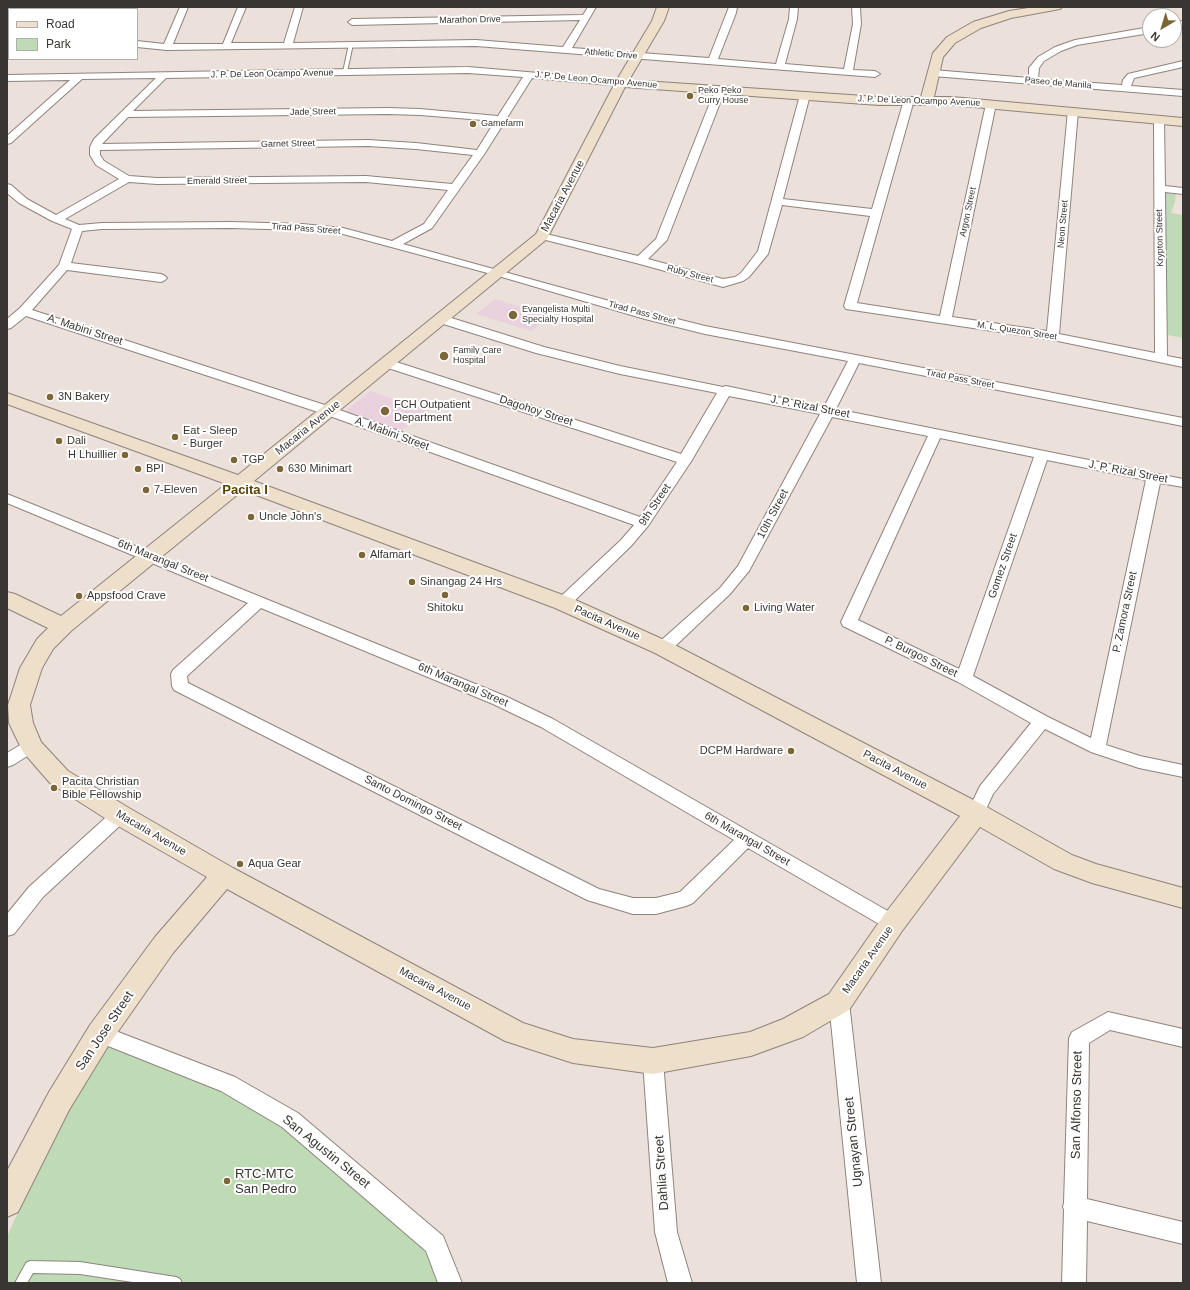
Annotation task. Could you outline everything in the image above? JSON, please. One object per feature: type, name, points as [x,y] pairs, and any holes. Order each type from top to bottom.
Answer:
[{"type":"street","points":[[167,47],[184,7]]},
{"type":"street","points":[[226,46],[242,7]]},
{"type":"street","points":[[288,45],[299,7]]},
{"type":"street","points":[[566,50],[592,7]]},
{"type":"street","name":"Macaria Avenue","points":[[663,7],[658,21],[622,83],[542,236],[499,273],[63,626],[45,644],[31,668],[19,705],[21,723],[31,746],[59,776],[120,815],[224,876],[515,1032],[573,1051],[653,1060],[751,1044],[793,1028],[839,1002],[893,923],[976,813]]},
{"type":"street","points":[[712,62],[732,13],[733,7]]},
{"type":"street","points":[[780,67],[793,19],[794,7]]},
{"type":"street","points":[[848,72],[857,24],[856,7]]},
{"type":"street","points":[[927,100],[931,90],[937,56],[951,40],[977,25],[1009,15],[1056,7]]},
{"type":"street","name":"Marathon Drive","points":[[350,32],[587,17]]},
{"type":"street","points":[[1033,81],[1034,68],[1041,58],[1058,49],[1075,43],[1142,31]]},
{"type":"street","points":[[138,44],[167,47],[288,45],[350,32]]},
{"type":"street","name":"Athletic Drive","points":[[350,32],[875,74]]},
{"type":"street","points":[[1126,89],[1128,80],[1131,76],[1183,64]]},
{"type":"street","name":"J. P. De Leon Ocampo Avenue","points":[[7,78],[468,70],[622,83],[879,101],[927,100],[991,104],[1159,118],[1183,122]]},
{"type":"street","name":"Paseo de Manila","points":[[933,73],[1183,93]]},
{"type":"street","points":[[394,244],[428,226],[480,153],[529,75]]},
{"type":"street","points":[[7,141],[80,76]]},
{"type":"street","points":[[95,147],[98,141],[164,76]]},
{"type":"street","points":[[640,260],[661,240],[720,90]]},
{"type":"street","name":"Ruby Street","points":[[542,236],[640,260],[723,283],[739,279],[745,275],[764,252],[805,95]]},
{"type":"street","points":[[777,201],[876,213],[909,100]]},
{"type":"street","name":"Argon Street","points":[[945,320],[991,104]]},
{"type":"street","name":"Jade Street","points":[[125,114],[388,111],[420,112],[500,119]]},
{"type":"street","name":"Neon Street","points":[[1053,336],[1073,111]]},
{"type":"street","name":"Krypton Street","points":[[1159,118],[1161,358]]},
{"type":"street","name":"Garnet Street","points":[[95,147],[368,143],[416,146],[480,153]]},
{"type":"street","name":"Emerald Street","points":[[95,147],[95,155],[100,163],[119,176],[127,179],[157,182],[366,179],[456,188]]},
{"type":"street","points":[[56,219],[127,179]]},
{"type":"street","points":[[7,187],[23,201],[56,219],[78,228],[64,266],[24,311],[7,325]]},
{"type":"street","points":[[1159,188],[1183,191]]},
{"type":"street","name":"M. L. Quezon Street","points":[[876,213],[850,306],[1053,336],[1183,363]]},
{"type":"street","name":"Tirad Pass Street","points":[[78,228],[102,226],[302,227],[343,231],[499,273],[649,316],[691,326],[1183,422]]},
{"type":"street","points":[[64,266],[161,278]]},
{"type":"street","name":"A. Mabini Street","points":[[24,311],[329,411],[643,523]]},
{"type":"street","name":"J. P. Rizal Street","points":[[441,319],[540,350],[620,370],[829,410],[1183,483]]},
{"type":"street","name":"10th Street","points":[[663,648],[724,590],[744,568],[855,359]]},
{"type":"street","name":"Dagohoy Street","points":[[386,363],[685,460]]},
{"type":"street","name":"9th Street","points":[[563,603],[626,543],[643,523],[685,460],[726,390]]},
{"type":"street","name":"Pacita Avenue","points":[[7,398],[563,603],[663,648],[976,813],[1063,862],[1092,873],[1183,898]]},
{"type":"street","name":"P. Burgos Street","points":[[936,433],[849,622],[964,678],[1042,721],[1097,748],[1139,762],[1183,771]]},
{"type":"street","name":"Gomez Street","points":[[964,678],[1042,455]]},
{"type":"street","name":"P. Zamora Street","points":[[1097,748],[1154,477]]},
{"type":"street","name":"6th Marangal Street","points":[[7,498],[499,700],[547,723],[893,923]]},
{"type":"street","points":[[7,599],[63,626]]},
{"type":"street","name":"Santo Domingo Street","points":[[260,601],[179,674],[180,686],[594,895],[633,906],[656,906],[686,898],[746,839]]},
{"type":"street","points":[[976,813],[986,791],[1042,721]]},
{"type":"street","points":[[7,761],[31,746]]},
{"type":"street","points":[[7,928],[36,892],[120,815]]},
{"type":"street","name":"San Jose Street","points":[[7,1202],[59,1101],[100,1034],[164,945],[224,876]]},
{"type":"street","name":"Ugnayan Street","points":[[839,1002],[869,1283]]},
{"type":"street","name":"San Alfonso Street","points":[[1074,1283],[1074,1206],[1079,1038],[1108,1021],[1183,1038]]},
{"type":"street","name":"San Agustin Street","points":[[100,1034],[228,1084],[290,1120],[435,1244],[450,1283]]},
{"type":"street","name":"Dahlia Street","points":[[653,1060],[666,1232],[680,1283]]},
{"type":"street","points":[[1074,1206],[1183,1233]]},
{"type":"lane","points":[[345,72],[350,32]]},
{"type":"lane","points":[[21,1283],[30,1267],[80,1268],[176,1283]]},
{"type":"shaded area","name":"Evangelista Multi Specialty Hospital","points":[[495,299],[550,316],[531,331],[476,314]]},
{"type":"shaded area","name":"FCH Outpatient Department","points":[[370,391],[427,410],[400,432],[344,412]]},
{"type":"green space","points":[[1159,188],[1176,191],[1175,202],[1171,213],[1183,215],[1183,338],[1168,335]]},
{"type":"green space","points":[[127,1044],[228,1084],[435,1244],[450,1283],[7,1283],[7,1237],[48,1144],[107,1048]]},
{"type":"place","name":"Peko Peko Curry House","points":[[690,96]]},
{"type":"place","name":"Gamefarm","points":[[473,124]]},
{"type":"place","name":"Evangelista Multi Specialty Hospital","points":[[513,315]]},
{"type":"place","name":"Family Care Hospital","points":[[444,356]]},
{"type":"place","name":"3N Bakery","points":[[50,397]]},
{"type":"place","name":"FCH Outpatient Department","points":[[385,411]]},
{"type":"place","name":"Eat - Sleep - Burger","points":[[175,437]]},
{"type":"place","name":"Dali","points":[[59,441]]},
{"type":"place","name":"H Lhuillier","points":[[125,455]]},
{"type":"place","name":"TGP","points":[[234,460]]},
{"type":"place","name":"BPI","points":[[138,469]]},
{"type":"place","name":"630 Minimart","points":[[280,469]]},
{"type":"place","name":"7-Eleven","points":[[146,490]]},
{"type":"place","name":"Uncle John's","points":[[251,517]]},
{"type":"place","name":"Alfamart","points":[[362,555]]},
{"type":"place","name":"Sinangag 24 Hrs","points":[[412,582]]},
{"type":"place","name":"Shitoku","points":[[445,595]]},
{"type":"place","name":"Appsfood Crave","points":[[79,596]]},
{"type":"place","name":"Living Water","points":[[746,608]]},
{"type":"place","name":"DCPM Hardware","points":[[791,751]]},
{"type":"place","name":"Pacita Christian Bible Fellowship","points":[[54,788]]},
{"type":"place","name":"Aqua Gear","points":[[240,864]]},
{"type":"place","name":"RTC-MTC San Pedro","points":[[227,1181]]},
{"type":"district","name":"Pacita I","points":[[245,490]]}]
